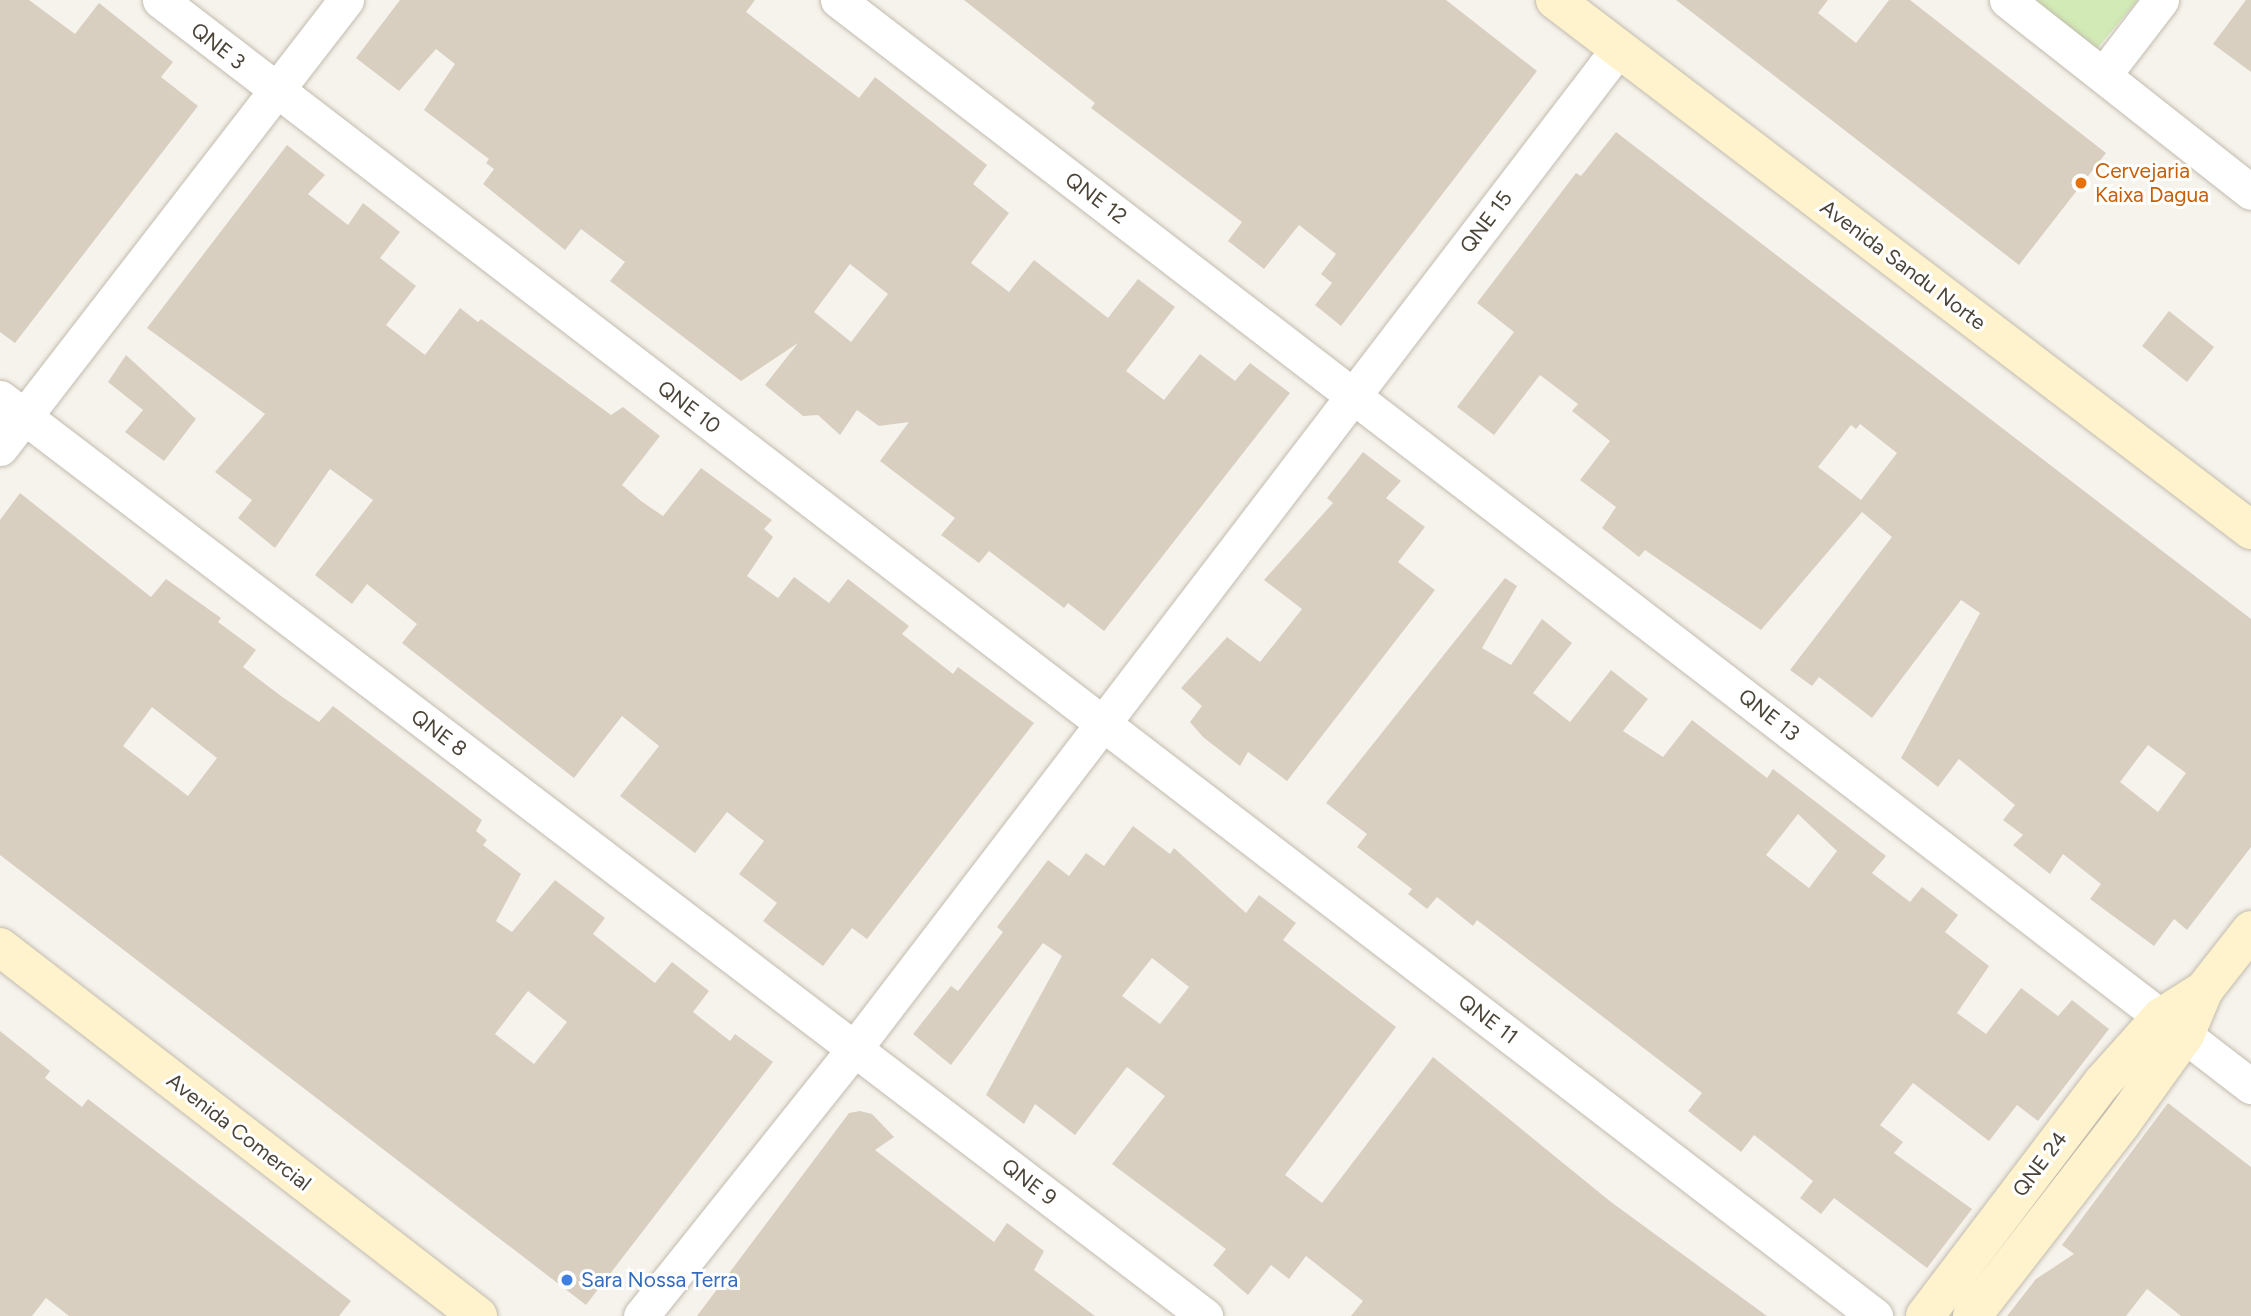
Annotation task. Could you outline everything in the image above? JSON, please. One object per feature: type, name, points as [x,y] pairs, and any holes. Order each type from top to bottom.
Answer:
[{"type":"main road","name":"Avenida Sandu Norte","points":[[1555,0],[2251,530]]},
{"type":"main road","points":[[2173,1026],[2251,930]]},
{"type":"main road","name":"Avenida Comercial","points":[[0,947],[478,1316]]},
{"type":"main road","name":"QNE 24","points":[[1925,1316],[2085,1104],[2173,1026]]},
{"type":"main road","name":"QNE 24","points":[[1972,1316],[2173,1026]]},
{"type":"street","name":"QNE 3","points":[[160,0],[277,92]]},
{"type":"street","points":[[0,447],[12,407],[277,92],[346,0]]},
{"type":"street","name":"QNE 12","points":[[838,0],[1354,396]]},
{"type":"street","points":[[2007,0],[2105,73],[2251,192]]},
{"type":"street","points":[[2105,73],[2161,0]]},
{"type":"street","name":"QNE 15","points":[[641,1316],[854,1049],[1619,48]]},
{"type":"street","name":"QNE 10","points":[[277,92],[1101,723]]},
{"type":"street","name":"QNE 13","points":[[1354,396],[2251,1086]]},
{"type":"street","name":"QNE 8","points":[[12,407],[854,1049]]},
{"type":"street","name":"QNE 11","points":[[1101,723],[1875,1316]]},
{"type":"street","name":"QNE 9","points":[[854,1049],[1205,1316]]},
{"type":"green space","points":[[2011,0],[2138,0],[2089,58]]},
{"type":"building","points":[[0,0],[29,0],[75,34],[99,3],[173,62],[161,77],[198,106],[15,343],[0,332]]},
{"type":"building","points":[[400,0],[755,0],[746,12],[859,98],[875,77],[987,165],[973,184],[1009,213],[971,263],[1009,292],[1034,260],[1108,318],[1138,279],[1175,307],[1126,371],[1164,400],[1200,354],[1235,381],[1250,363],[1290,393],[1104,631],[1068,603],[1064,608],[989,551],[979,563],[941,535],[955,518],[880,461],[909,422],[879,426],[857,410],[840,435],[818,415],[803,416],[765,385],[798,343],[741,381],[610,281],[625,262],[581,229],[565,250],[483,184],[494,169],[486,163],[489,159],[424,110],[455,64],[436,49],[399,91],[356,58]],"holes":[[[850,264],[888,294],[851,342],[814,312]]]},
{"type":"building","points":[[964,0],[1446,0],[1537,71],[1341,326],[1315,305],[1332,283],[1321,274],[1336,254],[1299,225],[1264,269],[1228,241],[1242,222],[1091,108],[1095,103]]},
{"type":"building","points":[[1676,0],[1828,0],[1818,13],[1856,43],[1889,0],[1910,0],[2106,153],[2019,265]]},
{"type":"building","points":[[2246,0],[2251,0],[2251,72],[2213,44]]},
{"type":"building","points":[[1616,132],[2251,619],[2251,847],[2187,930],[2174,919],[2154,946],[2090,899],[2101,884],[2063,854],[2050,874],[2013,845],[2023,835],[2003,820],[2015,805],[1959,759],[1938,787],[1901,758],[1980,613],[1961,600],[1872,718],[1819,677],[1812,686],[1790,670],[1892,537],[1862,512],[1761,630],[1645,550],[1639,557],[1602,528],[1616,507],[1580,480],[1610,441],[1572,411],[1578,404],[1540,375],[1494,435],[1457,407],[1514,332],[1477,303],[1576,173],[1581,176]],"holes":[[[1860,424],[1897,453],[1861,500],[1818,467],[1851,425],[1856,429]],[[2148,745],[2186,773],[2158,812],[2120,782]]]},
{"type":"building","points":[[287,145],[325,175],[308,194],[348,225],[363,203],[400,232],[380,258],[416,286],[386,325],[425,355],[460,308],[478,322],[481,319],[611,415],[623,407],[660,436],[622,485],[641,501],[663,516],[701,468],[772,520],[764,529],[773,537],[747,576],[778,598],[794,577],[829,603],[848,579],[909,626],[902,634],[953,674],[958,667],[1034,723],[867,939],[852,928],[823,966],[763,921],[777,903],[739,874],[764,841],[727,812],[695,853],[620,796],[659,746],[622,716],[574,778],[402,643],[417,624],[367,584],[352,604],[315,575],[373,500],[330,469],[275,548],[238,518],[252,500],[215,472],[265,414],[147,328]]},
{"type":"building","points":[[2169,311],[2214,347],[2187,382],[2142,346]]},
{"type":"building","points":[[126,355],[196,419],[164,461],[125,432],[143,410],[108,382]]},
{"type":"building","points":[[1363,452],[1401,481],[1386,498],[1425,527],[1398,562],[1435,590],[1287,781],[1248,752],[1240,766],[1203,737],[1190,722],[1202,706],[1181,688],[1227,637],[1260,662],[1302,609],[1264,580],[1333,503],[1327,498]]},
{"type":"building","points":[[20,493],[151,597],[166,579],[221,618],[218,622],[256,650],[243,667],[281,696],[319,722],[333,706],[482,820],[476,831],[487,840],[483,845],[521,874],[496,921],[512,932],[555,880],[605,918],[593,934],[655,983],[672,962],[709,991],[693,1012],[730,1041],[735,1034],[773,1062],[586,1305],[0,855],[0,520]],"holes":[[[152,707],[217,758],[188,796],[123,746]],[[528,991],[567,1022],[534,1064],[495,1034]]]},
{"type":"building","points":[[1505,578],[1517,586],[1482,648],[1511,665],[1542,619],[1572,643],[1533,693],[1570,722],[1611,670],[1648,699],[1623,731],[1663,757],[1692,720],[1767,778],[1773,769],[1886,856],[1872,873],[1910,902],[1922,887],[1958,915],[1945,932],[1989,966],[1957,1013],[1986,1034],[2021,988],[2058,1016],[2072,1000],[2109,1029],[2038,1121],[2017,1105],[1989,1141],[1913,1083],[1880,1125],[1903,1142],[1894,1153],[1972,1209],[1927,1268],[1834,1198],[1821,1214],[1800,1198],[1813,1181],[1754,1135],[1741,1152],[1688,1111],[1702,1093],[1477,920],[1473,926],[1437,897],[1427,909],[1408,894],[1412,889],[1357,847],[1367,834],[1326,803]],"holes":[[[1798,814],[1837,851],[1809,888],[1766,855]]]},
{"type":"building","points":[[1133,826],[1170,854],[1174,848],[1246,913],[1259,895],[1296,923],[1283,940],[1396,1027],[1285,1175],[1322,1203],[1433,1057],[1611,1202],[1767,1316],[1351,1316],[1363,1301],[1306,1256],[1289,1279],[1271,1265],[1248,1295],[1213,1265],[1226,1249],[1112,1164],[1165,1096],[1127,1067],[1075,1135],[1035,1104],[1024,1124],[986,1095],[1062,956],[1043,943],[951,1065],[913,1034],[951,986],[958,991],[1003,932],[997,927],[1048,860],[1069,876],[1086,853],[1104,866]],"holes":[[[1152,958],[1189,987],[1160,1024],[1122,996]]]},
{"type":"building","points":[[0,1031],[50,1071],[45,1078],[82,1107],[88,1099],[351,1301],[339,1316],[69,1316],[46,1298],[32,1316],[0,1316]]},
{"type":"building","points":[[2168,1103],[2251,1167],[2251,1316],[2181,1316],[2147,1289],[2126,1316],[2007,1316],[2036,1279],[2074,1254],[2062,1245]]},
{"type":"building","points":[[860,1111],[872,1114],[894,1137],[875,1150],[994,1242],[1007,1223],[1044,1251],[1034,1270],[1095,1316],[697,1316],[849,1113]]},
{"type":"place","name":"Cervejaria Kaixa Dagua","points":[[2081,183]]},
{"type":"place","name":"Sara Nossa Terra","points":[[567,1280]]}]
